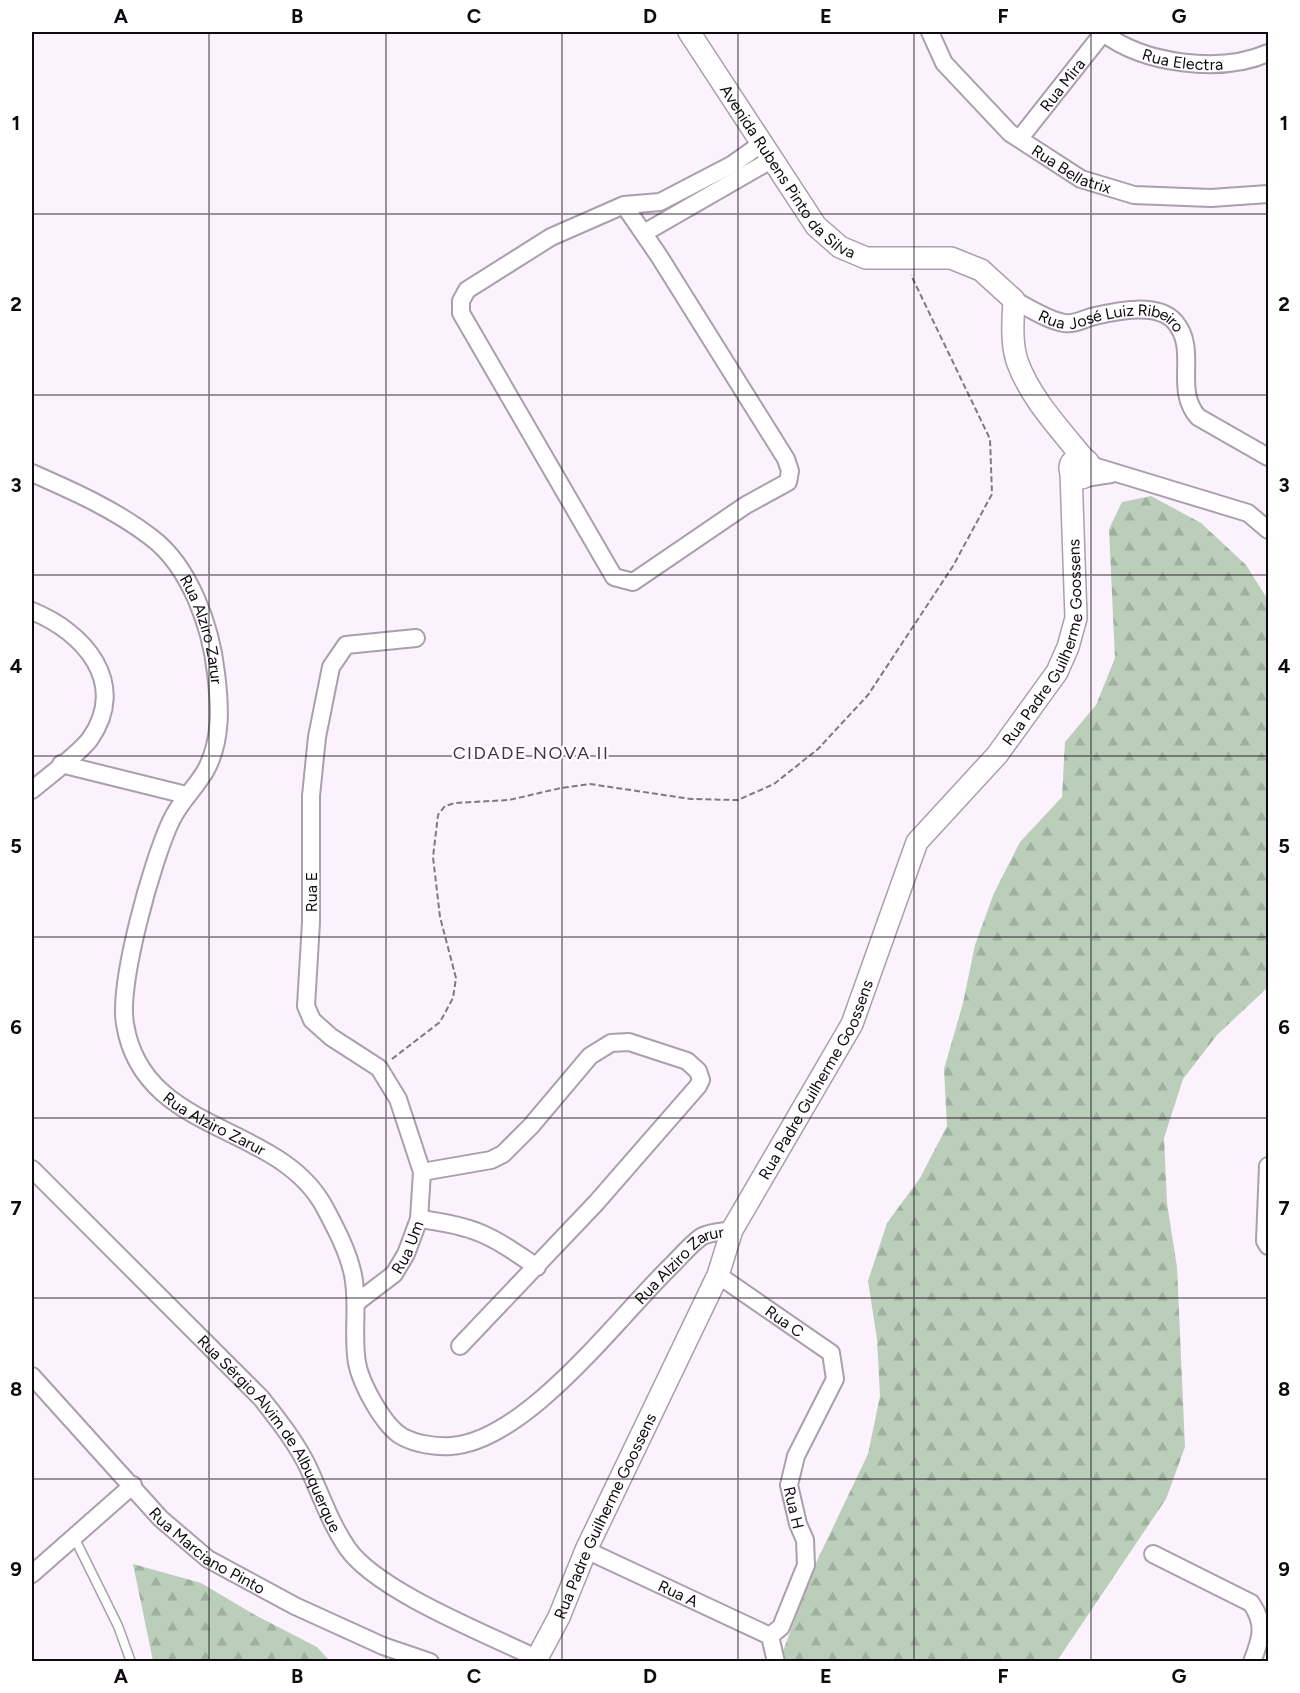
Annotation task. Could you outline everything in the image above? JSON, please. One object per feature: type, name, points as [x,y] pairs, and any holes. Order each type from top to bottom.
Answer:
[{"type":"street","name":"Avenida Rubens Pinto da Silva","points":[[689,32],[816,226],[840,247],[866,258],[951,258],[981,270],[1014,300]]},
{"type":"street","name":"Rua Bellatrix","points":[[930,32],[944,63],[1010,133],[1081,179],[1134,195],[1211,198],[1269,194]]},
{"type":"street","name":"Rua Mira","points":[[1020,138],[1103,32]]},
{"type":"street","name":"Rua Electra","points":[[1103,32],[1148,56],[1188,63],[1217,64],[1259,57],[1269,52]]},
{"type":"street","points":[[624,205],[644,233],[786,459],[790,471],[788,482],[738,511],[633,582],[614,577],[461,313],[461,301],[467,290],[551,237],[624,205],[660,202],[733,164],[766,152]]},
{"type":"street","points":[[644,233],[766,152]]},
{"type":"street","points":[[1014,300],[1013,334],[1017,360],[1028,385],[1055,423],[1080,470],[1115,473],[1248,513],[1269,530]]},
{"type":"street","name":"Rua José Luiz Ribeiro","points":[[1014,300],[1065,324],[1131,310],[1147,310],[1172,318],[1184,335],[1187,346],[1185,383],[1191,410],[1198,417],[1269,457]]},
{"type":"street","name":"Rua Padre Guilherme Goossens","points":[[536,1660],[559,1617],[586,1550],[717,1275],[732,1230],[852,1024],[917,842],[997,755],[1057,672],[1068,647],[1076,618],[1070,508],[1080,470]]},
{"type":"street","name":"Rua Alziro Zarur","points":[[32,473],[105,508],[155,540],[185,578],[200,606],[213,644],[220,706],[216,743],[206,770],[186,795],[171,821],[147,892],[123,995],[128,1041],[140,1066],[157,1089],[191,1114],[260,1147],[299,1172],[322,1202],[342,1242],[352,1272],[357,1303],[354,1335],[358,1367],[370,1395],[385,1419],[401,1437],[425,1444],[451,1446],[481,1440],[518,1418],[583,1359],[659,1278],[704,1235],[732,1230]]},
{"type":"street","points":[[32,611],[56,621],[84,643],[97,664],[104,688],[102,715],[90,740],[32,790]]},
{"type":"street","name":"Rua E","points":[[416,638],[346,645],[338,653],[331,667],[317,737],[311,796],[311,922],[306,1006],[312,1020],[331,1037],[379,1068],[398,1099],[422,1172]]},
{"type":"street","points":[[61,764],[186,795]]},
{"type":"street","points":[[422,1172],[491,1160],[503,1154],[600,1047],[629,1042],[687,1061],[698,1071],[700,1080],[698,1086],[537,1267],[460,1346]]},
{"type":"street","points":[[1269,1166],[1265,1241],[1269,1246]]},
{"type":"street","name":"Rua Sérgio Alvim de Albuquerque","points":[[32,1169],[262,1399],[302,1455],[328,1517],[349,1551],[380,1579],[446,1616],[536,1660]]},
{"type":"street","name":"Rua Um","points":[[357,1303],[394,1274],[406,1254],[419,1219],[422,1172]]},
{"type":"street","points":[[419,1219],[458,1224],[487,1234],[537,1267]]},
{"type":"street","name":"Rua C","points":[[717,1275],[831,1353],[835,1378]]},
{"type":"street","name":"Rua Marciano Pinto","points":[[32,1376],[133,1485],[161,1519],[208,1559],[295,1606],[383,1646],[430,1662]]},
{"type":"street","name":"Rua H","points":[[770,1636],[780,1627],[806,1565],[806,1540],[798,1524],[789,1485],[796,1456],[835,1378]]},
{"type":"street","points":[[32,1574],[133,1485]]},
{"type":"street","name":"Rua A","points":[[586,1550],[770,1636]]},
{"type":"street","points":[[1153,1554],[1251,1603],[1261,1617],[1260,1643],[1252,1662]]},
{"type":"street","points":[[770,1636],[776,1662]]},
{"type":"lane","points":[[74,1537],[118,1626],[131,1662]]},
{"type":"path","points":[[379,1068],[440,1022],[453,998],[456,978],[440,918],[433,857],[438,815],[445,806],[455,803],[509,800],[590,784],[691,799],[738,800],[774,784],[818,748],[868,695],[953,566],[992,494],[990,439],[926,310],[904,259]]},
{"type":"green space","points":[[1151,496],[1201,523],[1246,565],[1268,600],[1268,987],[1217,1035],[1183,1079],[1164,1138],[1167,1203],[1177,1267],[1185,1447],[1166,1499],[1057,1661],[779,1662],[815,1565],[868,1454],[880,1396],[877,1339],[868,1281],[887,1223],[920,1178],[947,1126],[944,1069],[963,1003],[975,945],[994,893],[1020,842],[1062,797],[1065,742],[1096,705],[1115,658],[1109,529],[1122,502]]},
{"type":"green space","points":[[133,1564],[201,1583],[255,1615],[317,1647],[330,1661],[153,1661]]},
{"type":"district","name":"CIDADE NOVA II","points":[[531,753]]}]
